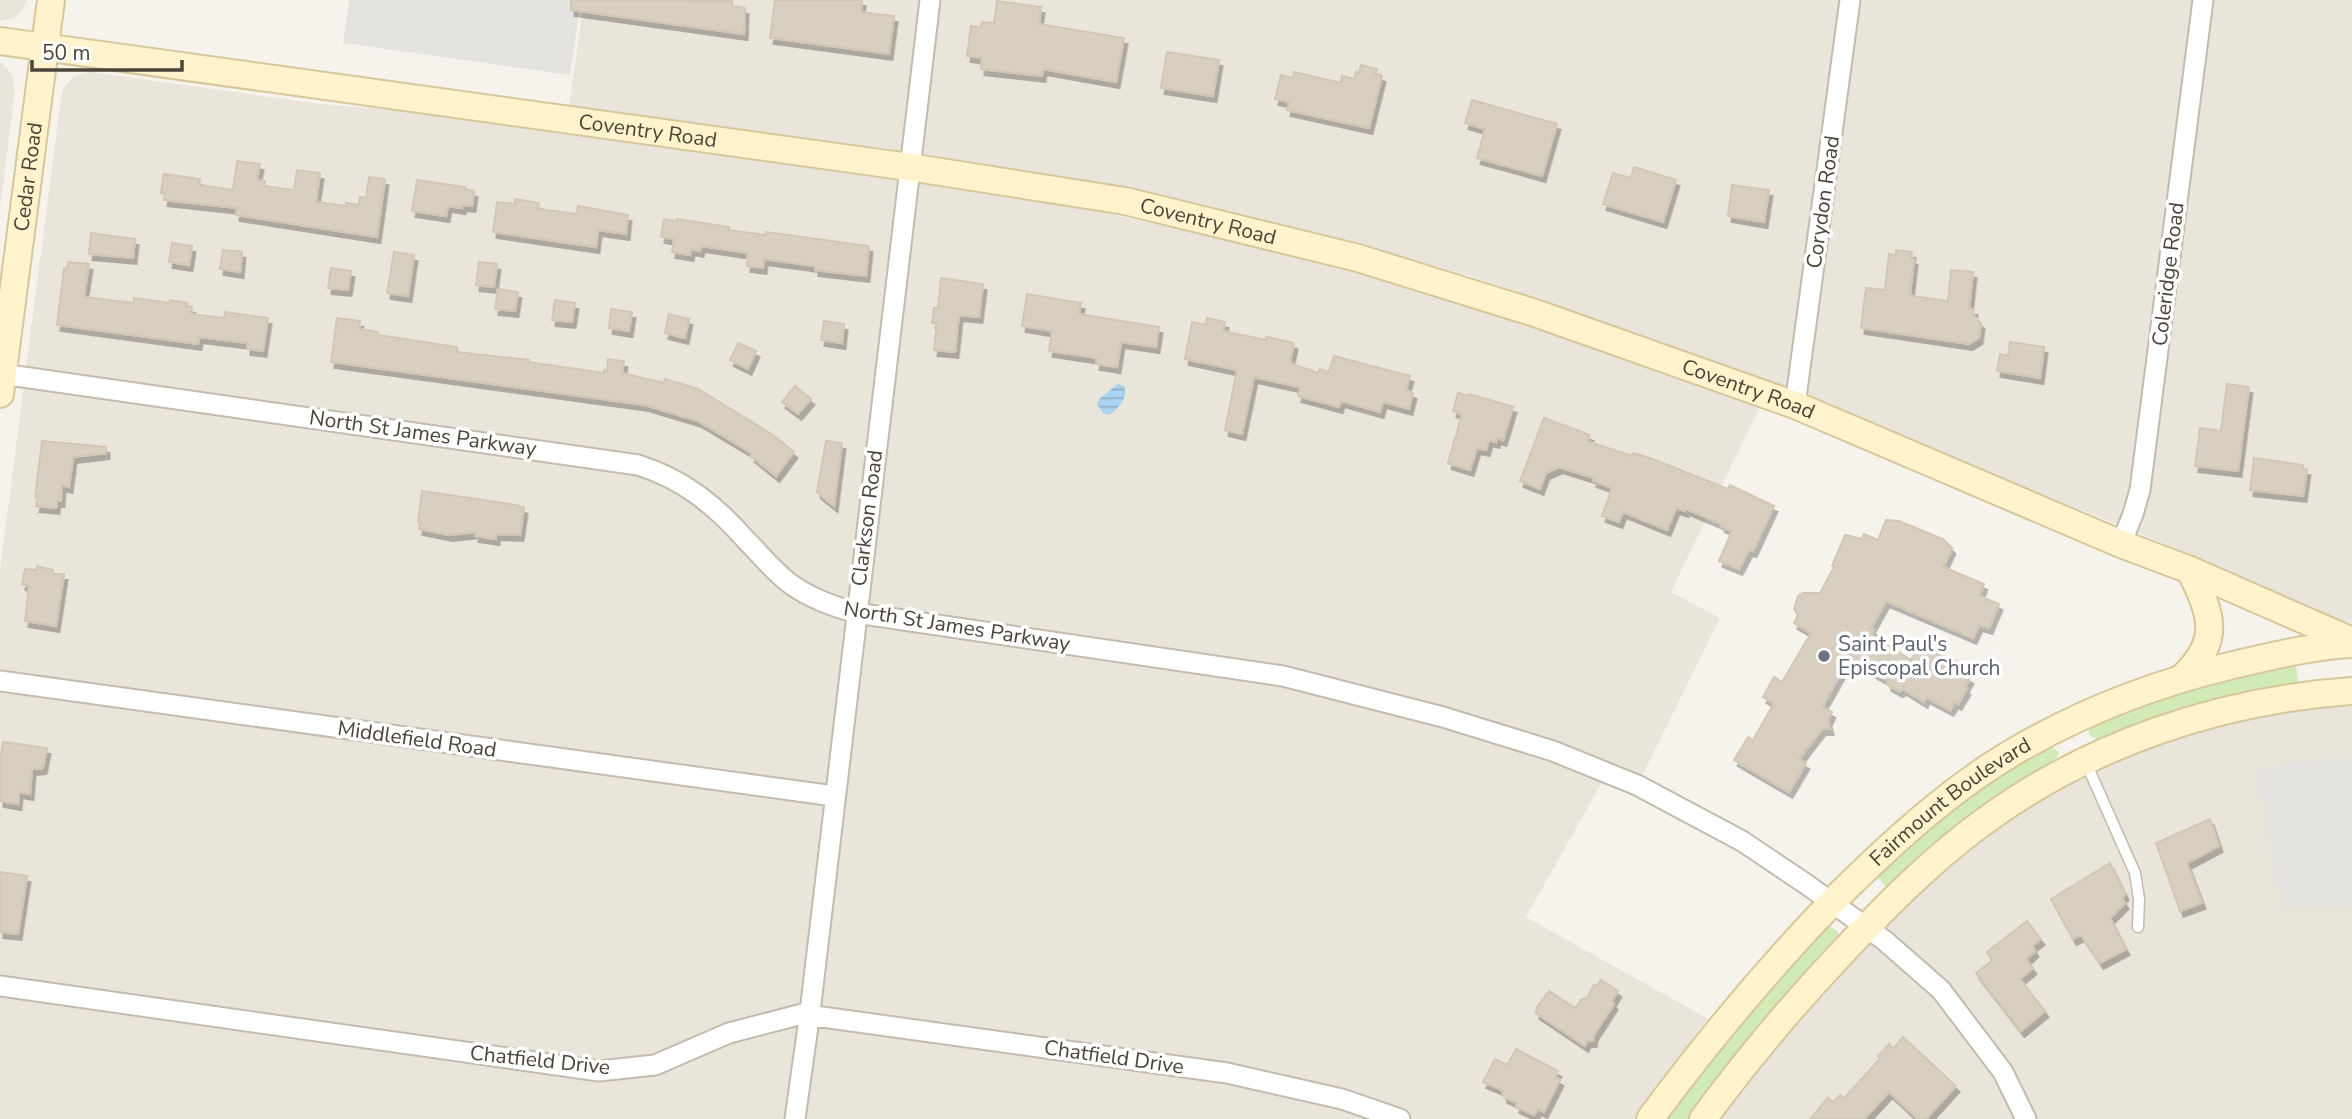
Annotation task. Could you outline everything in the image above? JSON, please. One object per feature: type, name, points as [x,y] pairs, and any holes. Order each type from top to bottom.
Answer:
[{"type":"street","name":"Cedar Road","points":[[1,384],[51,0]]},
{"type":"street","name":"Clarkson Road","points":[[795,1119],[810,1013],[930,0]]},
{"type":"street","name":"Corydon Road","points":[[1795,405],[1850,0]]},
{"type":"street","name":"Coleridge Road","points":[[2121,544],[2140,490],[2203,0]]},
{"type":"street","name":"Coventry Road","points":[[0,41],[909,167],[1125,201],[1359,258],[1535,313],[1795,405],[2121,544],[2190,570],[2352,643]]},
{"type":"street","name":"North St James Parkway","points":[[1,384],[638,465],[674,478],[703,497],[790,584],[815,599],[856,613],[1283,676],[1443,717],[1553,751],[1637,785],[1742,841],[1867,927],[1941,990],[2003,1072],[2026,1119]]},
{"type":"street","points":[[2182,678],[2202,655],[2210,633],[2208,609],[2190,570]]},
{"type":"street","points":[[2291,616],[2315,647],[2328,673],[2320,694]]},
{"type":"street","name":"Fairmount Boulevard","points":[[1650,1119],[1731,1013],[1832,902],[1886,848],[1932,808],[1978,775],[2028,743],[2126,697],[2182,678],[2315,647],[2352,643]]},
{"type":"street","name":"Middlefield Road","points":[[0,681],[834,796]]},
{"type":"street","name":"Fairmount Boulevard","points":[[1703,1119],[1773,1028],[1867,927],[1934,862],[1984,822],[2037,787],[2085,761],[2139,737],[2202,716],[2267,701],[2352,691]]},
{"type":"street","points":[[2067,723],[2085,761]]},
{"type":"street","name":"Chatfield Drive","points":[[0,986],[600,1071],[655,1065],[729,1034],[810,1013],[1227,1073],[1342,1099],[1401,1119]]},
{"type":"lane","points":[[2085,761],[2135,873],[2139,898],[2138,927]]},
{"type":"shaded area","points":[[0,0],[27,0],[21,12],[14,18],[0,21]]},
{"type":"shaded area","points":[[349,0],[581,0],[570,75],[343,43]]},
{"type":"shaded area","points":[[584,0],[2352,0],[2352,623],[2336,619],[2153,539],[1707,358],[1474,277],[1354,243],[1138,191],[569,107]]},
{"type":"shaded area","points":[[0,62],[13,78],[15,91],[0,209]]},
{"type":"shaded area","points":[[91,72],[320,104],[430,113],[930,183],[1110,214],[1252,244],[1472,304],[1760,406],[1671,592],[1720,618],[1642,776],[1613,763],[1526,917],[1712,1021],[1639,1119],[0,1119],[0,570],[61,98],[64,87],[72,78]]},
{"type":"shaded area","points":[[2352,703],[2352,1119],[1715,1119],[1851,956],[1972,842],[2069,779],[2180,733],[2298,708]]},
{"type":"shaded area","points":[[2352,757],[2352,908],[2281,908],[2256,771],[2287,764]]},
{"type":"green space","points":[[2296,666],[2299,687],[2100,741],[2089,735],[2092,723],[2188,686]]},
{"type":"green space","points":[[2045,747],[2053,747],[2059,753],[2054,765],[1889,889],[1874,874],[1983,783]]},
{"type":"green space","points":[[1828,925],[1837,931],[1839,937],[1836,943],[1691,1119],[1663,1119],[1723,1038]]},
{"type":"water","points":[[1118,384],[1124,386],[1124,398],[1109,415],[1103,413],[1097,404],[1100,398]]},
{"type":"building","points":[[571,0],[732,1],[732,6],[745,8],[744,34],[571,10]]},
{"type":"building","points":[[775,0],[862,0],[861,12],[894,16],[889,54],[770,38]]},
{"type":"building","points":[[997,1],[1041,7],[1039,24],[1124,38],[1116,82],[1043,69],[1042,76],[981,69],[982,58],[967,56],[971,26],[981,27],[982,22],[994,23]]},
{"type":"building","points":[[1167,52],[1219,60],[1213,96],[1161,88]]},
{"type":"building","points":[[1361,65],[1377,69],[1375,74],[1382,76],[1369,128],[1287,110],[1289,102],[1275,99],[1281,75],[1293,78],[1294,72],[1341,83],[1342,76],[1354,79]]},
{"type":"building","points":[[1472,100],[1557,124],[1542,176],[1477,158],[1485,129],[1465,123]]},
{"type":"building","points":[[237,161],[260,164],[257,180],[265,181],[264,186],[294,190],[297,170],[320,173],[316,202],[346,206],[346,203],[359,205],[360,197],[366,198],[369,177],[385,179],[377,237],[236,215],[237,208],[164,200],[165,194],[161,193],[164,174],[200,179],[199,185],[233,190]]},
{"type":"building","points":[[1634,167],[1676,180],[1663,222],[1603,204],[1613,173],[1631,178]]},
{"type":"building","points":[[417,180],[465,187],[474,191],[472,206],[448,206],[446,216],[412,211]]},
{"type":"building","points":[[1732,185],[1769,190],[1764,222],[1728,216]]},
{"type":"building","points":[[515,199],[539,203],[538,209],[577,214],[578,206],[628,215],[626,234],[598,230],[596,247],[493,232],[497,202],[515,204]]},
{"type":"building","points":[[664,219],[729,227],[728,230],[765,235],[766,232],[869,246],[866,276],[815,270],[815,266],[764,259],[763,268],[747,266],[748,253],[701,246],[700,251],[691,249],[690,255],[672,252],[674,239],[661,237]]},
{"type":"building","points":[[91,233],[135,239],[133,258],[89,254]]},
{"type":"building","points":[[172,243],[192,246],[189,265],[169,262]]},
{"type":"building","points":[[223,250],[242,252],[240,272],[220,269]]},
{"type":"building","points":[[1896,250],[1912,252],[1912,296],[1948,301],[1951,270],[1973,272],[1969,309],[1974,309],[1973,315],[1981,323],[1979,338],[1969,344],[1861,328],[1866,288],[1885,290],[1889,254],[1896,255]]},
{"type":"building","points":[[394,252],[414,255],[408,296],[387,293]]},
{"type":"building","points":[[68,262],[89,264],[84,297],[134,303],[134,298],[169,303],[170,300],[187,303],[186,306],[192,307],[191,314],[224,318],[225,312],[268,318],[263,351],[247,349],[247,343],[199,337],[198,344],[57,325],[64,268],[67,269]]},
{"type":"building","points":[[479,262],[497,264],[494,287],[476,285]]},
{"type":"building","points":[[331,268],[351,271],[348,290],[328,288]]},
{"type":"building","points":[[941,278],[983,284],[979,317],[959,315],[955,352],[934,350],[937,323],[932,323],[934,308],[938,308]]},
{"type":"building","points":[[498,289],[518,292],[515,311],[495,309]]},
{"type":"building","points":[[1027,294],[1081,303],[1079,314],[1159,327],[1156,347],[1121,342],[1117,367],[1096,364],[1097,358],[1049,351],[1052,331],[1022,326]]},
{"type":"building","points":[[555,300],[575,303],[572,322],[552,320]]},
{"type":"building","points":[[611,309],[632,312],[629,331],[609,328]]},
{"type":"building","points":[[669,314],[689,319],[685,338],[665,333]]},
{"type":"building","points":[[337,318],[360,321],[359,329],[378,332],[378,335],[457,347],[457,352],[529,360],[604,373],[604,370],[607,371],[608,359],[624,361],[622,373],[664,383],[665,379],[698,389],[773,435],[794,452],[776,476],[751,456],[753,454],[698,421],[645,405],[331,362]]},
{"type":"building","points":[[1207,318],[1225,322],[1223,331],[1294,343],[1290,363],[1318,373],[1320,369],[1329,372],[1334,356],[1410,376],[1406,390],[1413,393],[1409,409],[1383,402],[1380,412],[1341,401],[1339,407],[1298,396],[1300,387],[1254,377],[1242,434],[1225,430],[1237,370],[1185,359],[1192,322],[1206,325]]},
{"type":"building","points":[[824,321],[844,324],[842,343],[821,340]]},
{"type":"building","points":[[2010,342],[2044,347],[2040,378],[1997,371],[2000,354],[2008,356]]},
{"type":"building","points":[[738,343],[756,351],[748,369],[730,360]]},
{"type":"building","points":[[2227,384],[2249,387],[2238,471],[2195,466],[2200,428],[2221,431]]},
{"type":"building","points":[[795,386],[811,399],[798,414],[782,402]]},
{"type":"building","points":[[1458,393],[1513,407],[1503,440],[1489,440],[1486,450],[1477,448],[1470,470],[1448,463],[1462,414],[1453,411]]},
{"type":"building","points":[[1544,418],[1590,435],[1587,441],[1632,456],[1633,453],[1650,458],[1728,489],[1730,485],[1774,506],[1753,551],[1749,550],[1739,569],[1719,561],[1732,531],[1686,509],[1676,508],[1667,530],[1623,512],[1619,522],[1602,516],[1612,488],[1593,481],[1594,478],[1559,467],[1546,473],[1540,489],[1520,481]]},
{"type":"building","points":[[42,441],[106,447],[106,453],[73,457],[69,487],[62,485],[61,501],[57,501],[56,508],[36,506]]},
{"type":"building","points":[[826,441],[842,443],[834,506],[817,492]]},
{"type":"building","points":[[2254,458],[2303,465],[2303,469],[2307,469],[2303,496],[2250,490]]},
{"type":"building","points":[[422,491],[524,508],[520,535],[496,534],[496,539],[475,536],[476,532],[449,535],[419,529]]},
{"type":"building","name":"Saint Paul's Episcopal Church","points":[[1886,520],[1899,521],[1943,539],[1952,548],[1943,567],[1984,584],[1979,596],[1999,604],[1989,628],[1979,625],[1973,638],[1886,601],[1871,628],[1874,630],[1872,635],[1911,660],[1918,647],[1960,662],[1957,669],[1970,678],[1965,687],[1967,689],[1958,704],[1955,702],[1950,710],[1926,697],[1924,702],[1903,689],[1899,691],[1888,685],[1887,680],[1849,659],[1822,707],[1832,712],[1828,720],[1830,729],[1822,729],[1799,759],[1806,763],[1789,792],[1734,760],[1748,737],[1753,740],[1774,703],[1763,697],[1774,677],[1782,682],[1811,633],[1794,623],[1798,615],[1794,609],[1798,596],[1803,593],[1820,593],[1834,567],[1832,566],[1845,535],[1862,539],[1864,534],[1878,540]]},
{"type":"building","points":[[37,566],[53,570],[53,574],[64,574],[56,626],[25,621],[29,586],[22,584],[25,569],[36,570]]},
{"type":"building","points":[[3,742],[47,748],[43,768],[32,769],[30,794],[19,792],[18,804],[0,801]]},
{"type":"building","points":[[2210,819],[2219,846],[2187,863],[2202,903],[2180,911],[2156,843]]},
{"type":"building","points":[[2110,863],[2125,894],[2122,898],[2125,903],[2110,918],[2126,949],[2100,963],[2081,935],[2073,939],[2051,899]]},
{"type":"building","points":[[0,872],[27,876],[18,934],[0,932]]},
{"type":"building","points":[[2027,921],[2041,939],[2032,946],[2035,951],[2026,959],[2033,968],[2020,979],[2045,1011],[2021,1031],[1976,973],[1993,960],[1987,952]]},
{"type":"building","points":[[1601,980],[1618,991],[1612,1001],[1614,1004],[1593,1041],[1587,1041],[1585,1046],[1536,1013],[1537,1007],[1549,991],[1575,1008]]},
{"type":"building","points":[[1903,1037],[1956,1086],[1926,1119],[1918,1119],[1889,1092],[1864,1119],[1810,1119],[1828,1098],[1833,1102],[1840,1095],[1844,1098],[1880,1059],[1878,1056],[1889,1044],[1893,1049]]},
{"type":"building","points":[[1516,1049],[1558,1071],[1555,1077],[1560,1080],[1544,1112],[1538,1109],[1534,1115],[1516,1107],[1517,1103],[1504,1097],[1502,1090],[1483,1082],[1495,1059],[1507,1065]]},
{"type":"place","name":"Saint Paul's Episcopal Church","points":[[1824,656]]}]
